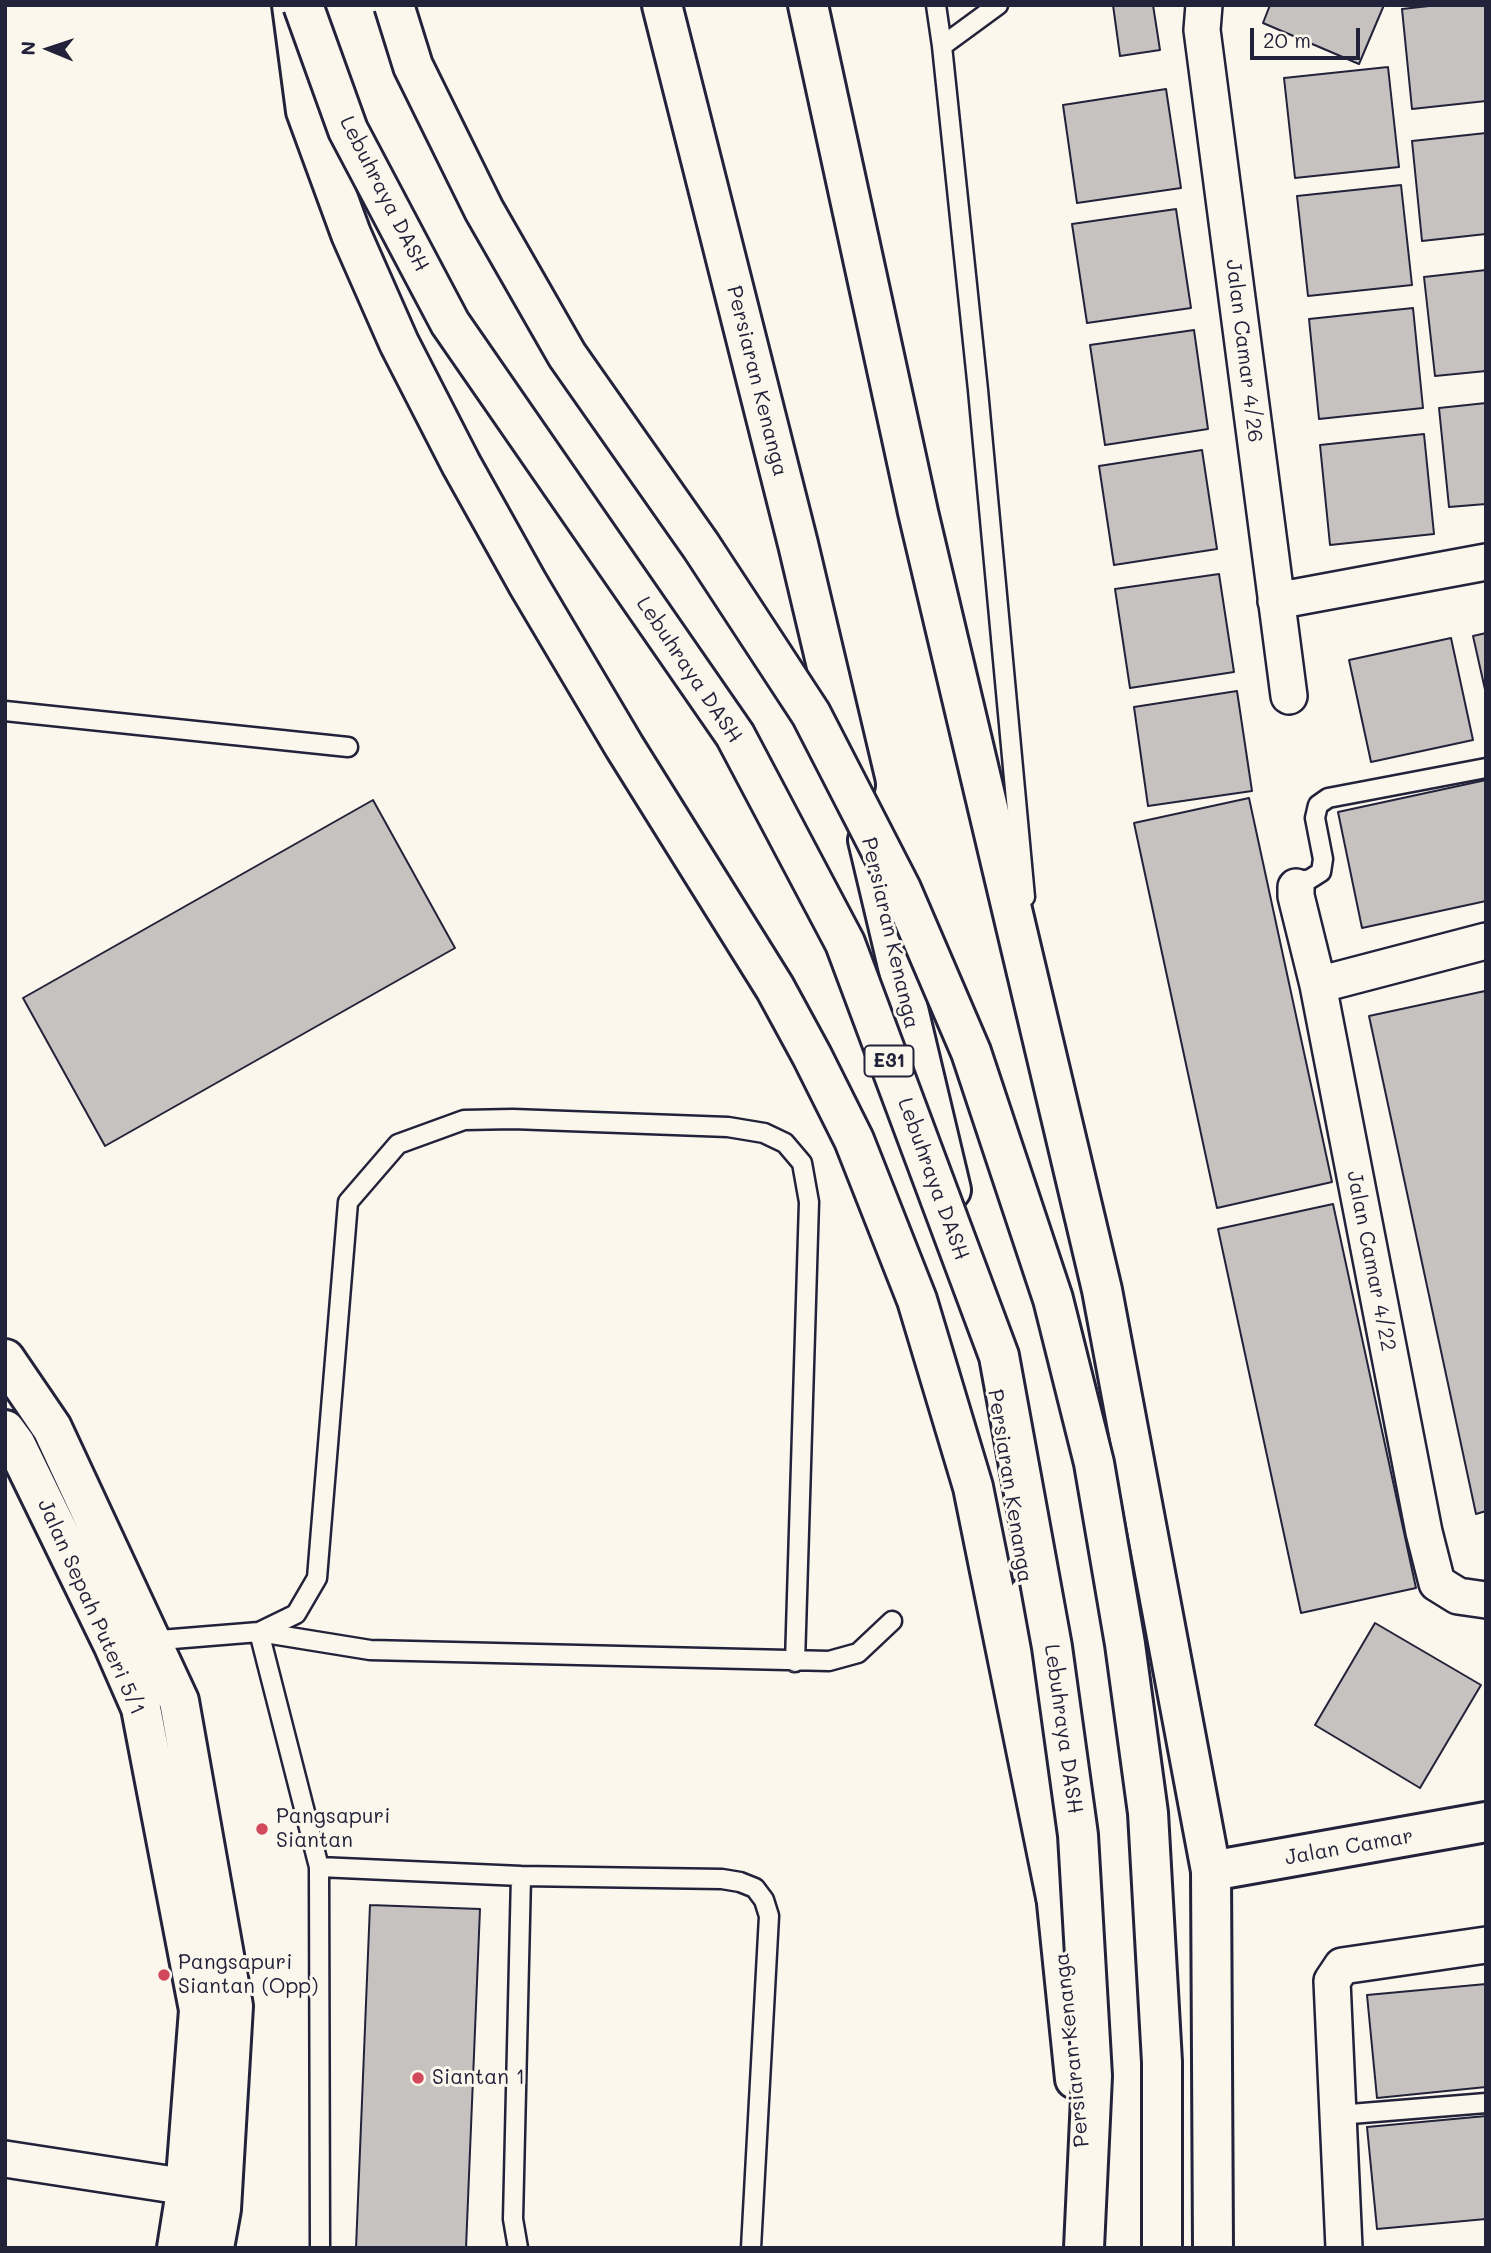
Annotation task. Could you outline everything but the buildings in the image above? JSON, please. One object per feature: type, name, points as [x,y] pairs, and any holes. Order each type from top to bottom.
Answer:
[{"type":"main road","points":[[292,5],[306,111],[351,234],[399,343],[461,464],[528,584],[624,746],[775,988],[854,1140],[917,1300],[973,1487],[1056,1897]]},
{"type":"main road","name":"Lebuhraya DASH","points":[[303,5],[348,130],[450,323],[735,735],[845,943],[999,1356],[1052,1647],[1078,1835],[1092,2076],[1084,2248]]},
{"type":"main road","points":[[394,5],[413,66],[484,210],[568,355],[701,546],[811,714],[901,889],[971,1052],[1053,1299],[1094,1463],[1125,1643],[1148,1813],[1163,2062],[1162,2248]]},
{"type":"main road","name":"Persiaran Kenanga","points":[[662,5],[801,558],[984,1330],[1026,1578],[1090,2220],[1090,2248]]},
{"type":"main road","points":[[808,5],[918,512],[1102,1290],[1211,1871],[1213,2248]]},
{"type":"main road","points":[[5,1359],[52,1428],[179,1701],[233,2006],[204,2189],[222,2209],[214,2248]]},
{"type":"main road","name":"Jalan Sepah Puteri 5/1","points":[[5,1430],[16,1445],[113,1644],[141,1709],[199,2010],[204,2189],[177,2248]]},
{"type":"main road","name":"Jalan Camar","points":[[1211,1871],[1486,1822]]},
{"type":"street","name":"Jalan Camar 4/26","points":[[1204,5],[1202,30],[1289,696]]},
{"type":"street","points":[[1276,601],[1486,562]]},
{"type":"street","name":"Jalan Camar 4/22","points":[[1296,887],[1318,985],[1424,1532],[1437,1583],[1458,1596],[1486,1600]]},
{"type":"street","points":[[1318,985],[1485,943]]},
{"type":"street","points":[[1344,2248],[1332,1981],[1342,1966],[1486,1945]]},
{"type":"street","points":[[5,2159],[204,2189]]},
{"type":"lane","points":[[936,5],[943,46],[1016,788],[1027,920],[1024,959]]},
{"type":"lane","points":[[943,46],[998,5]]},
{"type":"lane","points":[[5,710],[348,747]]},
{"type":"lane","points":[[1296,887],[1301,881],[1321,872],[1323,859],[1315,818],[1318,805],[1328,798],[1486,768]]},
{"type":"lane","points":[[259,1632],[296,1614],[317,1578],[348,1202],[398,1144],[464,1120],[513,1119],[728,1128],[764,1133],[785,1143],[802,1163],[809,1202],[794,1662]]},
{"type":"lane","points":[[113,1644],[259,1632],[370,1650],[829,1661],[858,1653],[892,1621]]},
{"type":"lane","points":[[259,1632],[319,1867],[320,2248]]},
{"type":"lane","points":[[319,1867],[521,1876],[722,1879],[755,1888],[764,1900],[769,1916],[751,2248]]},
{"type":"lane","points":[[518,2248],[513,2219],[521,1876]]},
{"type":"lane","points":[[1338,2115],[1486,2103]]},
{"type":"place","name":"Pangsapuri Siantan","points":[[262,1829]]},
{"type":"place","name":"Pangsapuri Siantan (Opp)","points":[[164,1975]]},
{"type":"place","name":"Siantan 1","points":[[418,2078]]}]
